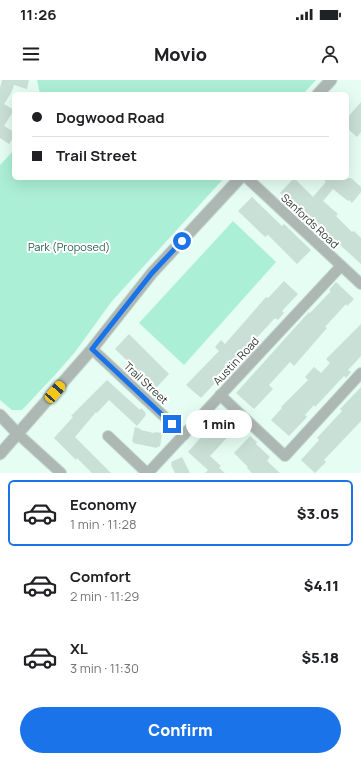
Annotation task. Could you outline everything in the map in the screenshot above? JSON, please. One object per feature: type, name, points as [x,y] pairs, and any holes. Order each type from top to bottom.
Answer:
[{"type":"street","points":[[320,92],[331,80]]},
{"type":"street","points":[[0,454],[92,349],[152,273],[238,180]]},
{"type":"street","name":"Sanfords Road","points":[[249,180],[359,283]]},
{"type":"street","name":"Austin Road","points":[[148,473],[341,266]]},
{"type":"street","name":"Trail Street","points":[[92,349],[184,435]]},
{"type":"street","points":[[220,395],[285,456],[361,373]]},
{"type":"street","points":[[0,416],[61,473]]},
{"type":"street","points":[[108,436],[148,473]]},
{"type":"green space","points":[[37,80],[316,80],[305,92],[40,92]]},
{"type":"green space","name":"Park (Proposed)","points":[[12,152],[12,180],[222,180],[112,301],[75,352],[22,410],[12,410],[0,400],[0,165]]},
{"type":"green space","points":[[233,221],[276,262],[184,365],[139,323]]},
{"type":"building","points":[[2,80],[29,80],[27,89],[14,85],[4,104],[12,109],[12,113],[4,126],[12,131],[12,140],[9,144],[0,138],[0,88]]},
{"type":"building","points":[[361,102],[361,132],[357,137],[349,130],[349,116]]},
{"type":"building","points":[[349,178],[351,178],[361,187],[361,192],[352,203],[333,189],[323,201],[338,214],[336,216],[352,232],[354,231],[361,238],[361,264],[338,243],[336,244],[322,231],[321,232],[314,225],[315,224],[292,202],[291,203],[280,193],[292,180],[296,180],[313,197],[326,182],[324,180],[349,180]]},
{"type":"building","points":[[252,197],[282,226],[284,224],[311,250],[297,264],[268,235],[265,237],[238,211]]},
{"type":"building","points":[[284,281],[298,294],[282,311],[284,313],[278,320],[275,318],[201,398],[186,385],[219,351],[215,347],[221,340],[225,344],[266,297],[268,298]]},
{"type":"building","points":[[336,282],[354,299],[347,306],[346,304],[325,327],[327,328],[294,366],[290,362],[269,385],[273,389],[254,409],[236,393],[309,312],[310,313],[331,291],[329,290]]},
{"type":"building","points":[[361,324],[361,356],[348,370],[351,372],[346,378],[344,376],[315,407],[314,405],[305,415],[307,417],[289,436],[271,420],[282,408],[281,407],[308,380],[305,377],[314,367],[321,373],[330,363],[326,359]]},
{"type":"building","points":[[129,334],[169,374],[156,388],[115,349]]},
{"type":"building","points":[[107,380],[140,410],[141,408],[146,415],[137,426],[109,400],[97,413],[96,412],[75,437],[111,473],[92,473],[77,458],[76,460],[54,438],[73,417],[71,416]]},
{"type":"building","points":[[361,387],[361,421],[324,460],[326,462],[315,473],[301,460],[319,440],[317,438],[342,411],[340,409]]},
{"type":"building","points":[[218,411],[236,428],[210,456],[221,466],[219,468],[225,473],[205,473],[208,470],[188,452],[202,436],[198,433]]},
{"type":"building","points":[[135,427],[154,433],[162,433],[160,447],[158,446],[157,448],[133,443],[132,441]]},
{"type":"building","points":[[250,436],[270,457],[267,461],[280,473],[252,473],[234,453]]},
{"type":"building","points":[[182,457],[190,473],[175,473],[171,465],[171,462]]},
{"type":"route","points":[[172,424],[92,349],[152,273],[182,241]]}]
